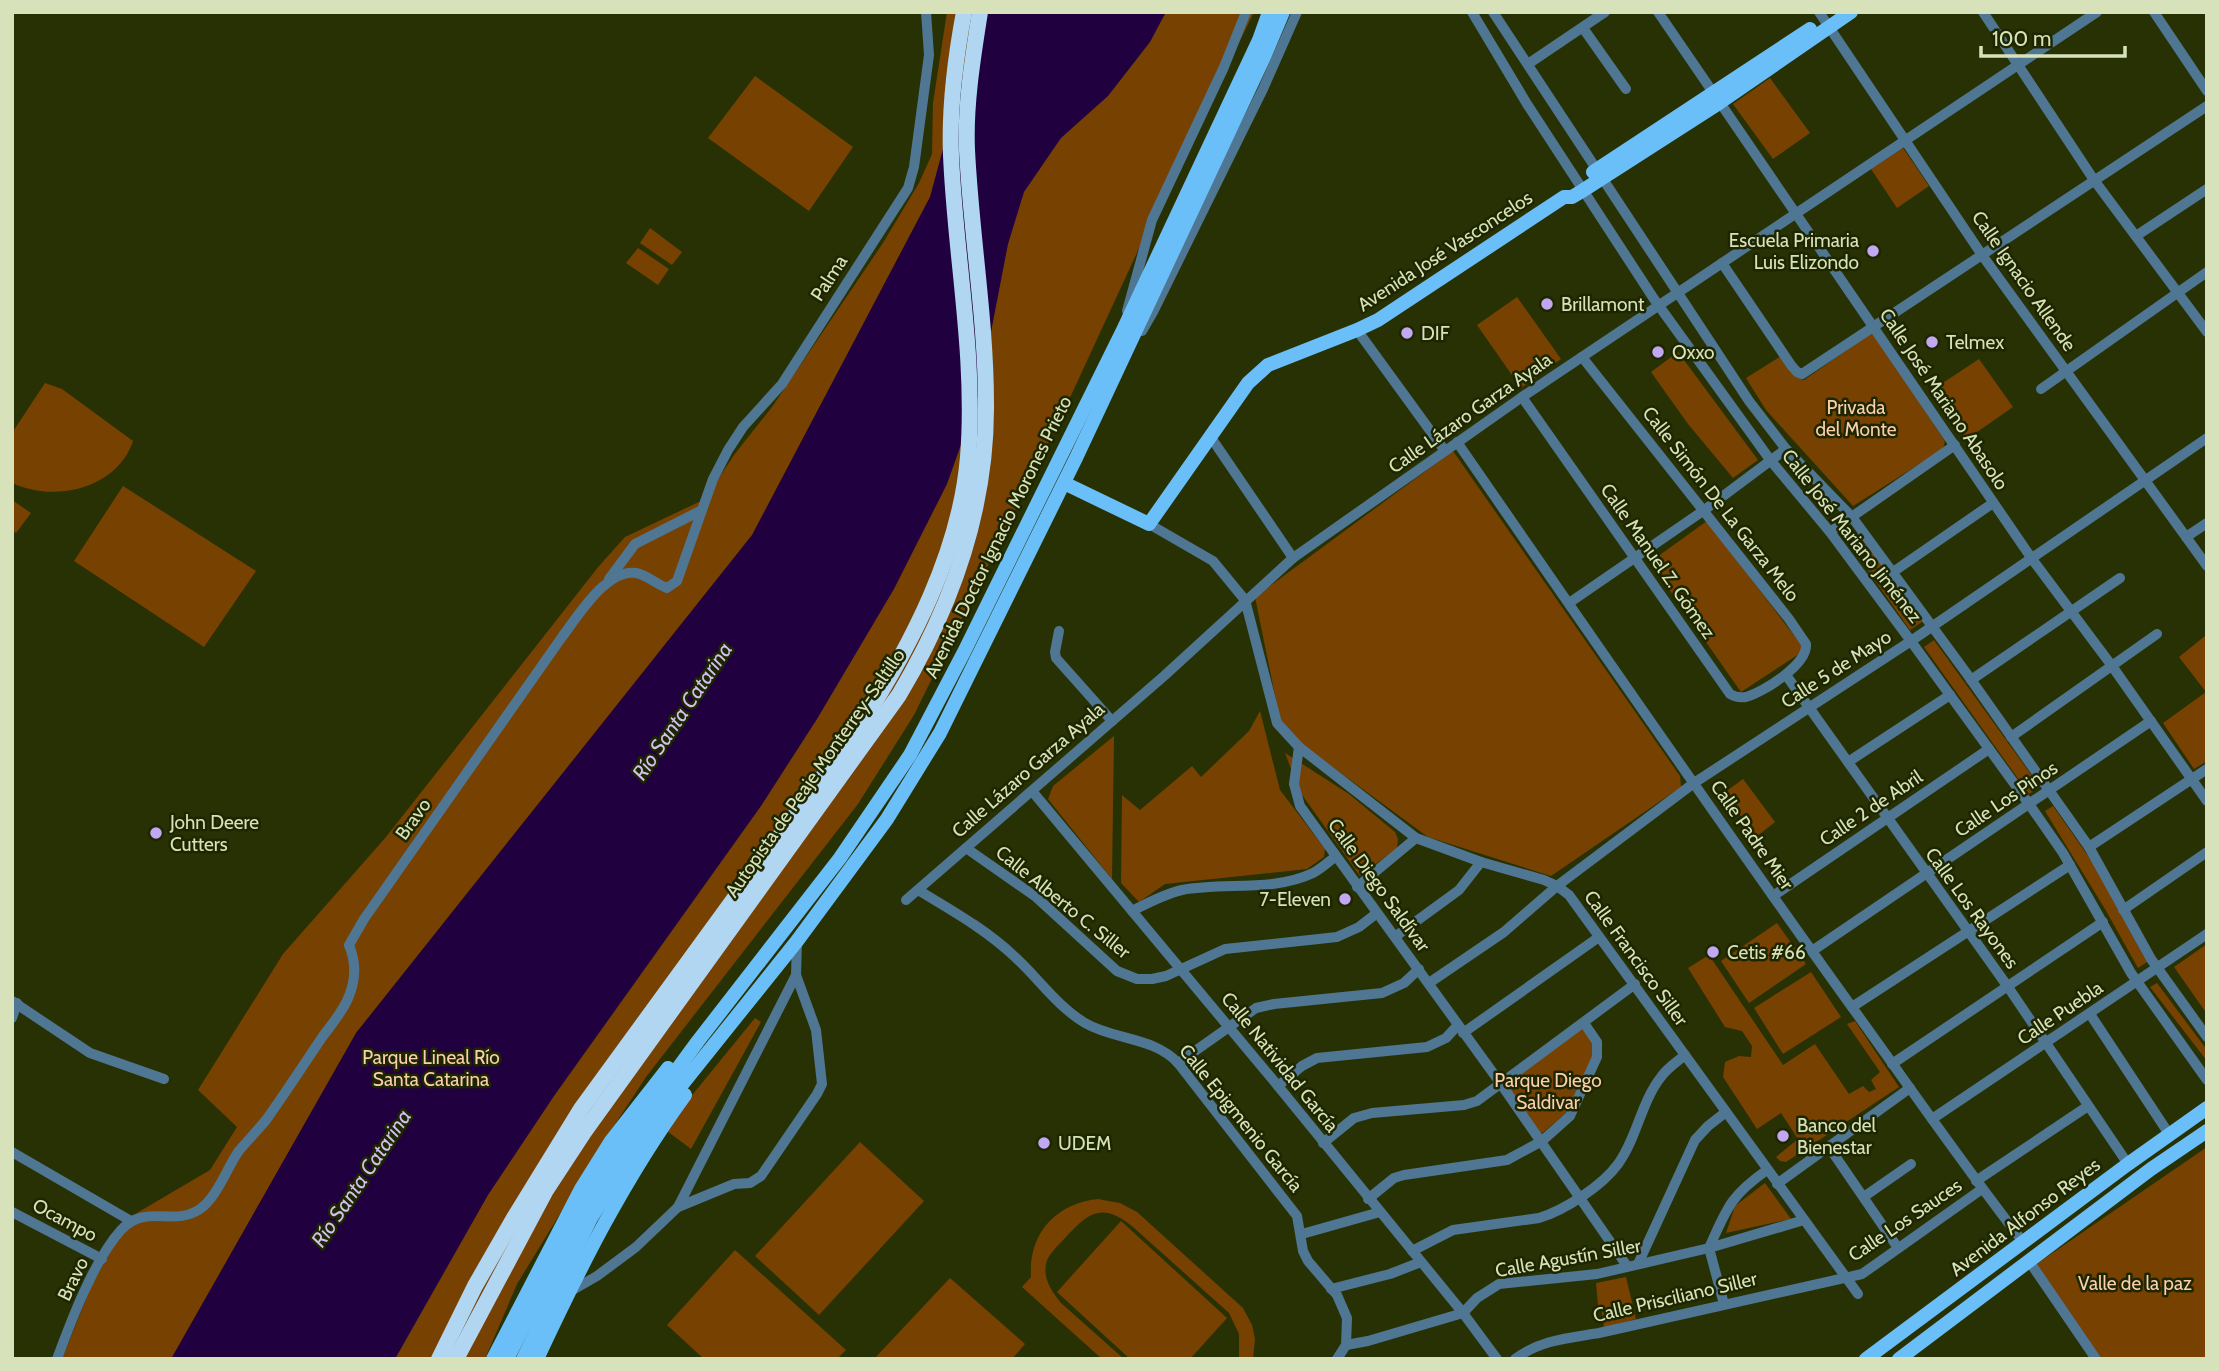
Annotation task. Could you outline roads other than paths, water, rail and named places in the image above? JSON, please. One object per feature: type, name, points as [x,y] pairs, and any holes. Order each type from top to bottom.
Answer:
[{"type":"highway","name":"Autopista de Peaje Monterrey-Saltillo","points":[[439,1359],[481,1275],[574,1120],[860,726],[889,680],[932,595],[956,520],[968,458],[969,365],[951,153],[953,75],[964,12]]},
{"type":"highway","name":"Autopista de Peaje Monterrey-Saltillo","points":[[456,1359],[546,1189],[635,1059],[899,695],[932,638],[946,603],[967,543],[980,486],[984,444],[986,404],[981,305],[967,149],[971,69],[980,12]]},
{"type":"main road","name":"Avenida Doctor Ignacio Morones Prieto","points":[[537,1359],[622,1190],[656,1135],[688,1091],[713,1048],[797,941],[887,819],[940,733],[1129,347],[1154,277],[1269,12]]},
{"type":"main road","name":"Avenida Doctor Ignacio Morones Prieto","points":[[523,1359],[597,1208],[686,1069],[698,1041],[840,858],[910,755],[964,652],[1123,330],[1154,277],[1264,57],[1283,12]]},
{"type":"main road","name":"Avenida José Vasconcelos","points":[[1149,524],[1252,378],[1268,365],[1357,330],[1388,313],[1563,197],[1572,197],[1579,187],[1715,97],[1826,18],[1852,12]]},
{"type":"main road","points":[[1063,482],[1149,524]]},
{"type":"main road","name":"Avenida Doctor Ignacio Morones Prieto","points":[[493,1359],[582,1189],[611,1141],[680,1054],[698,1041]]},
{"type":"main road","name":"Avenida Doctor Ignacio Morones Prieto","points":[[507,1359],[591,1195],[621,1146],[686,1069],[713,1048]]},
{"type":"main road","name":"Avenida Alfonso Reyes","points":[[1867,1359],[2207,1108]]},
{"type":"main road","name":"Avenida Alfonso Reyes","points":[[1899,1359],[2151,1169],[2207,1131]]},
{"type":"street","name":"Palma","points":[[700,511],[728,450],[743,427],[782,384],[903,197],[912,178],[930,44],[926,12]]},
{"type":"street","points":[[1123,330],[1152,220],[1224,67],[1246,12]]},
{"type":"street","name":"Avenida Doctor Ignacio Morones Prieto","points":[[1129,347],[1153,312],[1263,89],[1297,12]]},
{"type":"street","name":"Calle José Mariano Jiménez","points":[[1472,12],[1579,187],[1659,306],[1771,461],[1830,532],[2029,804],[2070,865],[2138,983],[2207,1080]]},
{"type":"street","name":"Calle José Mariano Jiménez","points":[[1493,12],[1743,392],[1786,449],[1852,517],[2090,847],[2123,910],[2207,1037]]},
{"type":"street","points":[[1528,64],[1605,12]]},
{"type":"street","name":"Calle José Mariano Abasolo","points":[[1658,12],[1993,503],[2207,801]]},
{"type":"street","points":[[1983,12],[2094,180],[2207,332]]},
{"type":"street","name":"Calle Lázaro Garza Ayala","points":[[906,900],[1112,721],[1293,558],[1522,397],[2097,12]]},
{"type":"street","points":[[2154,12],[2207,91]]},
{"type":"street","name":"Calle Ignacio Allende","points":[[1826,18],[1982,255],[2207,566]]},
{"type":"street","points":[[1583,27],[1626,89]]},
{"type":"street","points":[[1722,263],[1797,372],[1802,374],[2207,106]]},
{"type":"street","points":[[2136,236],[2207,189]]},
{"type":"street","points":[[2041,389],[2207,272]]},
{"type":"street","points":[[1357,330],[1445,451]]},
{"type":"street","name":"Calle Simón De La Garza Melo","points":[[1582,357],[1806,644],[1804,656],[1786,675]]},
{"type":"street","name":"Calle Manuel Z. Gómez","points":[[1522,397],[1730,694],[1738,698],[1746,697],[1786,675]]},
{"type":"street","points":[[1210,436],[1293,558]]},
{"type":"street","name":"Calle 5 de Mayo","points":[[1429,983],[1504,932],[1557,886],[1694,783],[1932,627],[2207,438]]},
{"type":"street","name":"Calle Padre Mier","points":[[1457,442],[1773,896],[1979,1185],[2024,1243]]},
{"type":"street","points":[[1830,532],[1955,445]]},
{"type":"street","points":[[1569,603],[1703,511],[1786,449]]},
{"type":"street","points":[[1893,572],[1993,503]]},
{"type":"street","points":[[606,584],[617,576],[638,573],[667,588],[673,585],[680,576],[700,511]]},
{"type":"street","name":"Bravo","points":[[57,1359],[85,1291],[113,1241],[131,1221],[146,1215],[187,1215],[206,1204],[240,1150],[264,1122],[348,1000],[355,971],[354,956],[349,945],[383,890],[562,637],[635,544],[700,511]]},
{"type":"street","points":[[2186,537],[2207,523]]},
{"type":"street","points":[[1149,524],[1213,561],[1245,600],[1277,723],[1299,747]]},
{"type":"street","points":[[1971,680],[2120,578]]},
{"type":"street","points":[[1059,631],[1056,658],[1112,721]]},
{"type":"street","points":[[2011,737],[2157,634]]},
{"type":"street","name":"Calle Los Rayones","points":[[1786,675],[2008,987],[2128,1164]]},
{"type":"street","points":[[1848,762],[1950,695]]},
{"type":"street","name":"Calle Los Pinos","points":[[1812,951],[2151,721]]},
{"type":"street","name":"Calle Francisco Siller","points":[[1299,747],[1416,838],[1557,886],[1576,903],[1858,1294]]},
{"type":"street","name":"Calle Diego Saldívar","points":[[1299,747],[1293,784],[1295,795],[1335,857],[1396,936],[1581,1197],[1633,1265]]},
{"type":"street","name":"Calle 2 de Abril","points":[[1773,896],[1989,749]]},
{"type":"street","points":[[2090,847],[2207,769]]},
{"type":"street","name":"Calle Natividad García","points":[[1032,791],[1278,1086],[1463,1312],[1497,1359]]},
{"type":"street","points":[[1357,887],[1416,838]]},
{"type":"street","name":"Calle Alberto C. Siller","points":[[966,848],[1036,897],[1117,971],[1137,979],[1152,979],[1182,970],[1203,957],[1225,949],[1337,937],[1359,927],[1377,913]]},
{"type":"street","points":[[2123,910],[2207,852]]},
{"type":"street","points":[[1132,911],[1155,899],[1184,890],[1304,877],[1316,872],[1335,857]]},
{"type":"street","points":[[1396,936],[1459,890],[1481,862]]},
{"type":"street","points":[[1852,1007],[2070,865]]},
{"type":"street","name":"Calle Epigmenio García","points":[[918,890],[972,924],[1014,955],[1065,1007],[1085,1023],[1156,1047],[1178,1063],[1294,1210],[1302,1234],[1303,1251],[1341,1304],[1347,1318],[1346,1345]]},
{"type":"street","points":[[1892,1064],[2103,922]]},
{"type":"street","name":"Calle Puebla","points":[[1932,1119],[2138,983],[2207,934]]},
{"type":"street","points":[[1278,1086],[1302,1066],[1317,1058],[1427,1047],[1446,1038],[1599,937]]},
{"type":"street","points":[[678,1207],[734,1185],[750,1183],[761,1176],[819,1091],[822,1084],[816,1030],[796,975],[797,941]]},
{"type":"street","points":[[1178,1063],[1228,1027],[1265,1005],[1382,993],[1394,990],[1419,970]]},
{"type":"street","points":[[569,1291],[597,1276],[636,1247],[678,1207],[796,975]]},
{"type":"street","points":[[1323,1143],[1354,1118],[1363,1115],[1464,1105],[1476,1101],[1634,984]]},
{"type":"street","points":[[12,1018],[15,1002],[89,1053],[163,1079]]},
{"type":"street","points":[[2090,1014],[2169,1134]]},
{"type":"street","points":[[1368,1199],[1394,1178],[1507,1160],[1542,1141],[1570,1116],[1597,1056],[1597,1042],[1584,1023]]},
{"type":"street","points":[[1412,1251],[1453,1230],[1553,1214],[1581,1197],[1619,1163],[1653,1088],[1662,1074],[1685,1055]]},
{"type":"street","points":[[1777,1184],[1909,1088]]},
{"type":"street","name":"Calle Los Sauces","points":[[1847,1277],[1867,1271],[2088,1106]]},
{"type":"street","points":[[1633,1265],[1695,1140],[1726,1112]]},
{"type":"street","points":[[1829,1147],[1898,1248]]},
{"type":"street","points":[[12,1152],[131,1221]]},
{"type":"street","points":[[1865,1196],[1911,1164]]},
{"type":"street","points":[[1724,1304],[1709,1248],[1728,1206],[1738,1192],[1767,1170]]},
{"type":"street","name":"Ocampo","points":[[12,1212],[102,1259]]},
{"type":"street","points":[[1302,1234],[1380,1212]]},
{"type":"street","name":"Calle Agustín Siller","points":[[1346,1345],[1392,1335],[1463,1312],[1477,1298],[1499,1284],[1597,1273],[1709,1248],[1804,1220]]},
{"type":"street","points":[[2029,1261],[2095,1359]]},
{"type":"street","points":[[1331,1289],[1390,1274],[1420,1262]]},
{"type":"street","name":"Calle Prisciliano Siller","points":[[1515,1359],[1544,1343],[1599,1334],[1847,1277]]},
{"type":"street","points":[[1337,1359],[1346,1345]]},
{"type":"water","name":"Río Santa Catarina","points":[[980,12],[1166,12],[1150,42],[1108,96],[1061,138],[1024,192],[1008,244],[979,394],[947,484],[894,589],[817,719],[761,806],[554,1096],[488,1195],[395,1359],[171,1359],[356,1033],[752,535],[930,197]]},
{"type":"place","name":"Escuela Primaria Luis Elizondo","points":[[1873,251]]},
{"type":"place","name":"Brillamont","points":[[1547,304]]},
{"type":"place","name":"DIF","points":[[1407,333]]},
{"type":"place","name":"Telmex","points":[[1932,342]]},
{"type":"place","name":"Oxxo","points":[[1658,352]]},
{"type":"place","name":"John Deere Cutters","points":[[156,833]]},
{"type":"place","name":"7-Eleven","points":[[1345,899]]},
{"type":"place","name":"Cetis #66","points":[[1713,952]]},
{"type":"place","name":"Banco del Bienestar","points":[[1783,1136]]},
{"type":"place","name":"UDEM","points":[[1044,1143]]},
{"type":"park label","name":"Privada del Monte","points":[[1856,418]]},
{"type":"park label","name":"Parque Lineal Río Santa Catarina","points":[[431,1068]]},
{"type":"park label","name":"Parque Diego Saldivar","points":[[1548,1091]]},
{"type":"park label","name":"Valle de la paz","points":[[2135,1283]]}]
